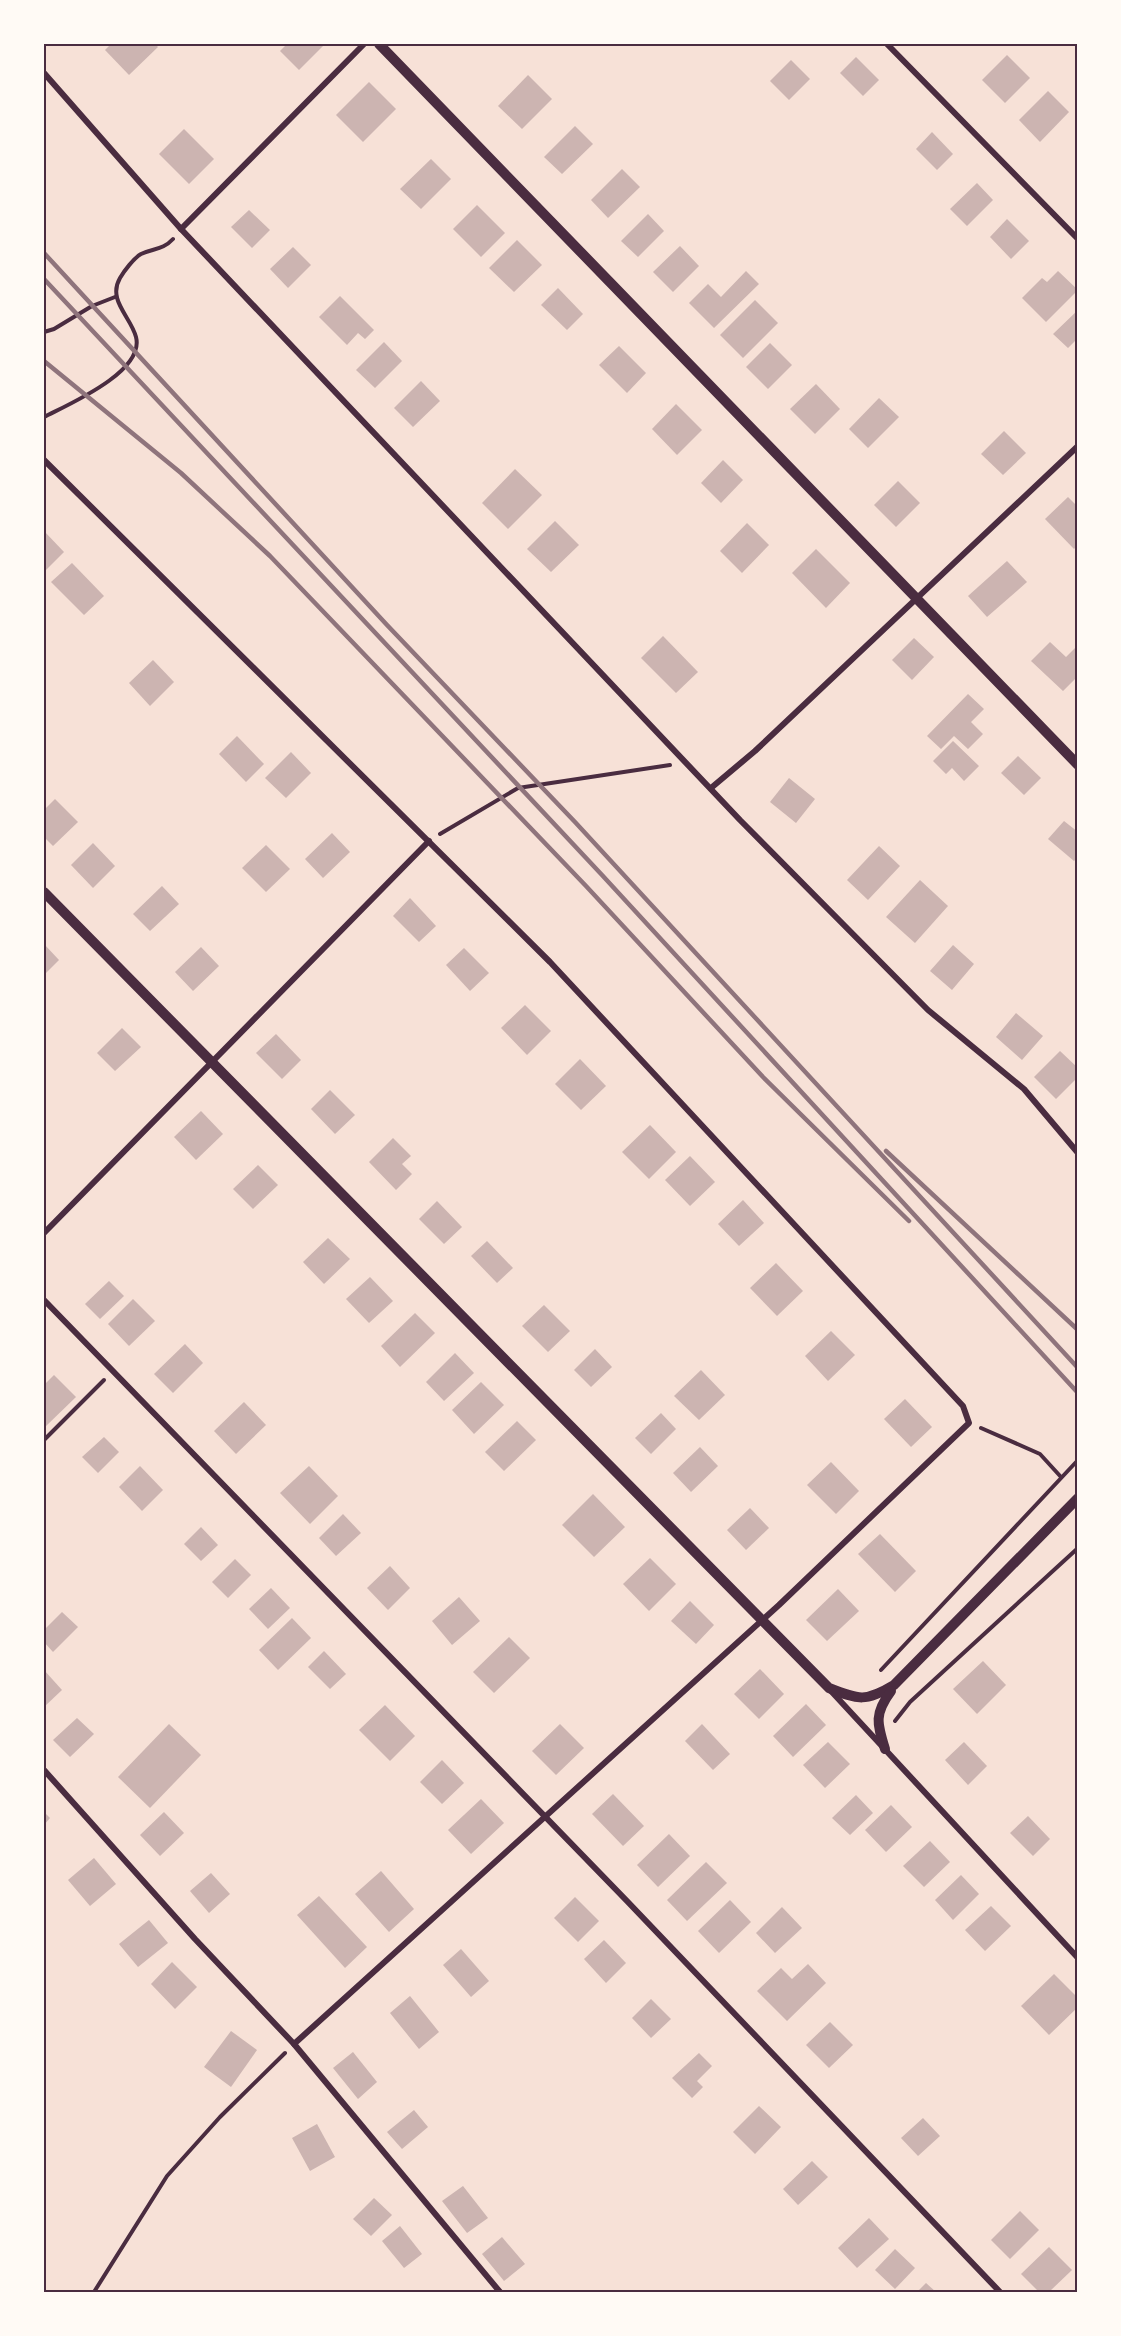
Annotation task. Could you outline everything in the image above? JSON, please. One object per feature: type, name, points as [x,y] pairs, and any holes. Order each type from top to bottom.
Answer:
[{"type":"street","points":[[182,230],[364,44]]},
{"type":"street","points":[[378,44],[1077,765]]},
{"type":"street","points":[[887,44],[1077,239]]},
{"type":"street","points":[[44,73],[182,230],[711,788],[928,1010],[1024,1089],[1077,1153]]},
{"type":"street","points":[[711,788],[755,752],[1077,446]]},
{"type":"street","points":[[44,460],[550,962],[963,1406],[969,1423],[762,1619],[294,2044]]},
{"type":"street","points":[[44,1233],[429,841]]},
{"type":"street","points":[[44,892],[829,1688],[1077,1958]]},
{"type":"street","points":[[44,1300],[545,1816],[1000,2292]]},
{"type":"street","points":[[885,1749],[876,1723],[882,1703],[894,1685],[1077,1498]]},
{"type":"street","points":[[829,1688],[856,1699],[875,1697],[894,1685]]},
{"type":"street","points":[[44,1770],[195,1939],[294,2044],[500,2292]]},
{"type":"path","points":[[44,417],[87,396],[113,377],[135,352],[137,338],[116,297],[119,280],[139,255],[166,248],[182,230]]},
{"type":"path","points":[[44,332],[54,329],[92,306],[116,297]]},
{"type":"path","points":[[429,841],[518,788],[687,762]]},
{"type":"path","points":[[44,1440],[113,1371]]},
{"type":"path","points":[[969,1423],[1040,1454],[1061,1477]]},
{"type":"path","points":[[882,1670],[1077,1460]]},
{"type":"path","points":[[895,1729],[895,1722],[910,1702],[1077,1548]]},
{"type":"path","points":[[94,2292],[167,2176],[220,2116],[294,2044]]},
{"type":"building","points":[[111,44],[155,44],[158,47],[129,75],[105,50]]},
{"type":"building","points":[[287,44],[325,44],[299,70],[280,51]]},
{"type":"building","points":[[1007,55],[1030,78],[1005,103],[982,80]]},
{"type":"building","points":[[856,57],[879,80],[863,96],[840,73]]},
{"type":"building","points":[[791,60],[810,79],[789,100],[770,81]]},
{"type":"building","points":[[528,75],[552,99],[522,129],[498,106]]},
{"type":"building","points":[[369,82],[396,109],[363,142],[336,115]]},
{"type":"building","points":[[1048,91],[1069,112],[1040,142],[1019,120]]},
{"type":"building","points":[[575,126],[593,144],[562,174],[544,157]]},
{"type":"building","points":[[184,129],[214,159],[189,184],[159,154]]},
{"type":"building","points":[[932,132],[953,154],[937,170],[916,149]]},
{"type":"building","points":[[431,159],[451,179],[421,209],[400,189]]},
{"type":"building","points":[[622,169],[640,187],[608,218],[591,200]]},
{"type":"building","points":[[977,183],[993,200],[967,226],[950,209]]},
{"type":"building","points":[[477,205],[505,233],[481,257],[453,229]]},
{"type":"building","points":[[249,210],[270,230],[252,248],[231,227]]},
{"type":"building","points":[[648,214],[664,231],[638,257],[621,241]]},
{"type":"building","points":[[1007,219],[1029,241],[1011,259],[990,237]]},
{"type":"building","points":[[517,240],[542,265],[514,292],[489,268]]},
{"type":"building","points":[[680,246],[699,266],[673,292],[653,272]]},
{"type":"building","points":[[293,247],[311,265],[288,288],[270,269]]},
{"type":"building","points":[[746,271],[759,284],[714,328],[689,303],[708,284],[721,297]]},
{"type":"building","points":[[1058,271],[1078,290],[1046,322],[1022,298],[1042,278],[1047,282]]},
{"type":"building","points":[[558,288],[583,314],[567,330],[541,305]]},
{"type":"building","points":[[340,296],[374,330],[365,339],[358,333],[347,345],[319,317]]},
{"type":"building","points":[[755,300],[778,323],[743,358],[720,335]]},
{"type":"building","points":[[1078,310],[1078,344],[1075,341],[1068,348],[1053,334]]},
{"type":"building","points":[[384,342],[402,361],[375,388],[356,370]]},
{"type":"building","points":[[770,343],[792,365],[768,389],[746,367]]},
{"type":"building","points":[[619,346],[646,373],[627,393],[599,365]]},
{"type":"building","points":[[421,381],[440,401],[413,427],[394,408]]},
{"type":"building","points":[[816,384],[840,409],[815,434],[790,409]]},
{"type":"building","points":[[879,398],[899,417],[868,448],[849,429]]},
{"type":"building","points":[[676,404],[702,430],[677,455],[652,429]]},
{"type":"building","points":[[1004,431],[1026,453],[1003,475],[981,454]]},
{"type":"building","points":[[723,460],[743,480],[721,503],[701,483]]},
{"type":"building","points":[[515,469],[542,495],[508,529],[482,503]]},
{"type":"building","points":[[898,481],[920,503],[896,527],[874,505]]},
{"type":"building","points":[[1068,497],[1078,507],[1078,545],[1074,549],[1045,519]]},
{"type":"building","points":[[555,521],[579,545],[551,572],[527,549]]},
{"type":"building","points":[[747,523],[769,545],[742,573],[720,551]]},
{"type":"building","points":[[44,531],[64,552],[44,572]]},
{"type":"building","points":[[816,549],[850,583],[826,608],[792,573]]},
{"type":"building","points":[[1007,561],[1027,582],[987,617],[968,596]]},
{"type":"building","points":[[72,563],[104,596],[84,615],[51,582]]},
{"type":"building","points":[[663,636],[698,672],[676,693],[641,658]]},
{"type":"building","points":[[914,638],[934,657],[912,680],[892,660]]},
{"type":"building","points":[[1050,642],[1066,657],[1078,645],[1078,676],[1063,691],[1031,661]]},
{"type":"building","points":[[153,660],[174,682],[150,706],[129,683]]},
{"type":"building","points":[[968,694],[984,709],[971,722],[983,734],[968,749],[954,736],[941,749],[927,736]]},
{"type":"building","points":[[237,736],[264,764],[246,782],[219,754]]},
{"type":"building","points":[[953,741],[979,766],[964,781],[952,768],[946,774],[933,761]]},
{"type":"building","points":[[291,752],[311,773],[286,798],[265,778]]},
{"type":"building","points":[[1018,756],[1041,778],[1024,795],[1001,773]]},
{"type":"building","points":[[789,778],[815,799],[796,823],[770,802]]},
{"type":"building","points":[[55,799],[78,822],[53,846],[44,837],[44,810]]},
{"type":"building","points":[[1064,821],[1078,832],[1078,857],[1074,861],[1048,839]]},
{"type":"building","points":[[332,833],[350,852],[323,878],[305,859]]},
{"type":"building","points":[[93,843],[115,866],[93,888],[71,865]]},
{"type":"building","points":[[266,845],[290,869],[266,892],[242,868]]},
{"type":"building","points":[[879,846],[900,866],[868,900],[847,880]]},
{"type":"building","points":[[920,880],[948,906],[915,943],[886,917]]},
{"type":"building","points":[[162,886],[179,904],[150,931],[133,914]]},
{"type":"building","points":[[410,898],[436,926],[419,942],[393,916]]},
{"type":"building","points":[[44,944],[59,960],[44,975]]},
{"type":"building","points":[[953,945],[974,964],[952,990],[930,971]]},
{"type":"building","points":[[201,947],[219,966],[193,991],[175,972]]},
{"type":"building","points":[[464,948],[489,973],[470,991],[446,965]]},
{"type":"building","points":[[525,1005],[551,1031],[527,1055],[501,1028]]},
{"type":"building","points":[[1016,1013],[1043,1036],[1022,1060],[996,1037]]},
{"type":"building","points":[[122,1028],[141,1047],[115,1071],[97,1053]]},
{"type":"building","points":[[276,1034],[301,1060],[282,1079],[256,1053]]},
{"type":"building","points":[[1060,1051],[1078,1068],[1078,1077],[1056,1099],[1034,1077]]},
{"type":"building","points":[[580,1059],[606,1086],[581,1110],[555,1084]]},
{"type":"building","points":[[330,1090],[355,1115],[335,1134],[311,1109]]},
{"type":"building","points":[[201,1111],[223,1134],[196,1160],[174,1137]]},
{"type":"building","points":[[650,1125],[676,1152],[649,1179],[622,1152]]},
{"type":"building","points":[[393,1138],[411,1156],[402,1164],[412,1174],[396,1190],[369,1162]]},
{"type":"building","points":[[690,1156],[715,1182],[690,1206],[665,1180]]},
{"type":"building","points":[[258,1165],[278,1185],[253,1209],[233,1189]]},
{"type":"building","points":[[743,1200],[764,1223],[739,1246],[718,1224]]},
{"type":"building","points":[[437,1201],[462,1227],[444,1244],[419,1219]]},
{"type":"building","points":[[328,1238],[350,1259],[324,1284],[303,1262]]},
{"type":"building","points":[[487,1241],[513,1268],[497,1283],[471,1256]]},
{"type":"building","points":[[776,1263],[803,1291],[777,1316],[750,1288]]},
{"type":"building","points":[[370,1277],[393,1301],[369,1323],[346,1299]]},
{"type":"building","points":[[109,1281],[124,1296],[100,1319],[85,1304]]},
{"type":"building","points":[[133,1299],[155,1321],[129,1346],[108,1324]]},
{"type":"building","points":[[544,1305],[570,1331],[548,1352],[522,1326]]},
{"type":"building","points":[[415,1313],[435,1333],[400,1367],[381,1346]]},
{"type":"building","points":[[831,1331],[855,1355],[828,1381],[805,1356]]},
{"type":"building","points":[[185,1344],[203,1363],[173,1393],[154,1374]]},
{"type":"building","points":[[595,1349],[612,1367],[591,1387],[574,1370]]},
{"type":"building","points":[[455,1353],[474,1373],[444,1401],[426,1382]]},
{"type":"building","points":[[701,1370],[725,1395],[699,1420],[674,1396]]},
{"type":"building","points":[[54,1375],[76,1397],[45,1427],[44,1385]]},
{"type":"building","points":[[481,1382],[504,1405],[474,1434],[452,1410]]},
{"type":"building","points":[[905,1399],[932,1427],[911,1447],[884,1419]]},
{"type":"building","points":[[244,1402],[266,1425],[236,1454],[214,1431]]},
{"type":"building","points":[[661,1413],[676,1429],[651,1454],[635,1438]]},
{"type":"building","points":[[517,1421],[536,1440],[504,1471],[485,1452]]},
{"type":"building","points":[[104,1437],[119,1452],[98,1473],[82,1457]]},
{"type":"building","points":[[700,1447],[718,1466],[691,1492],[673,1473]]},
{"type":"building","points":[[831,1462],[859,1491],[836,1514],[807,1485]]},
{"type":"building","points":[[140,1466],[163,1490],[142,1511],[119,1487]]},
{"type":"building","points":[[309,1466],[338,1496],[310,1524],[280,1493]]},
{"type":"building","points":[[593,1494],[625,1527],[594,1557],[562,1525]]},
{"type":"building","points":[[750,1508],[769,1528],[746,1550],[727,1530]]},
{"type":"building","points":[[343,1514],[361,1533],[336,1556],[319,1538]]},
{"type":"building","points":[[201,1527],[218,1545],[201,1561],[184,1544]]},
{"type":"building","points":[[880,1534],[916,1571],[895,1592],[858,1554]]},
{"type":"building","points":[[650,1558],[676,1584],[649,1611],[623,1584]]},
{"type":"building","points":[[235,1559],[251,1575],[228,1598],[212,1582]]},
{"type":"building","points":[[390,1566],[410,1588],[388,1610],[367,1588]]},
{"type":"building","points":[[271,1588],[290,1608],[268,1629],[249,1609]]},
{"type":"building","points":[[838,1589],[859,1611],[827,1641],[806,1620]]},
{"type":"building","points":[[459,1597],[480,1621],[452,1645],[432,1621]]},
{"type":"building","points":[[690,1601],[714,1625],[696,1644],[671,1621]]},
{"type":"building","points":[[62,1612],[78,1627],[53,1652],[44,1642],[44,1630]]},
{"type":"building","points":[[292,1618],[311,1638],[278,1670],[259,1650]]},
{"type":"building","points":[[509,1637],[530,1658],[494,1693],[473,1672]]},
{"type":"building","points":[[324,1651],[346,1674],[330,1689],[308,1667]]},
{"type":"building","points":[[983,1661],[1006,1685],[977,1714],[953,1689]]},
{"type":"building","points":[[760,1669],[784,1694],[759,1719],[734,1694]]},
{"type":"building","points":[[44,1670],[62,1690],[44,1707]]},
{"type":"building","points":[[806,1704],[826,1725],[793,1757],[773,1736]]},
{"type":"building","points":[[385,1705],[415,1736],[390,1761],[359,1730]]},
{"type":"building","points":[[77,1718],[94,1734],[70,1757],[53,1740]]},
{"type":"building","points":[[169,1724],[201,1755],[150,1808],[118,1777]]},
{"type":"building","points":[[560,1724],[584,1748],[556,1775],[532,1751]]},
{"type":"building","points":[[702,1724],[730,1754],[713,1770],[685,1741]]},
{"type":"building","points":[[828,1742],[850,1764],[825,1788],[803,1765]]},
{"type":"building","points":[[964,1742],[987,1766],[968,1785],[945,1760]]},
{"type":"building","points":[[442,1760],[464,1783],[442,1804],[420,1782]]},
{"type":"building","points":[[613,1794],[644,1826],[623,1846],[592,1814]]},
{"type":"building","points":[[856,1795],[873,1813],[850,1835],[832,1818]]},
{"type":"building","points":[[481,1799],[504,1823],[471,1854],[448,1830]]},
{"type":"building","points":[[891,1805],[912,1827],[886,1852],[865,1830]]},
{"type":"building","points":[[44,1812],[50,1818],[44,1825]]},
{"type":"building","points":[[164,1812],[184,1833],[160,1856],[140,1835]]},
{"type":"building","points":[[1028,1816],[1050,1839],[1033,1856],[1010,1833]]},
{"type":"building","points":[[669,1834],[690,1856],[658,1887],[637,1865]]},
{"type":"building","points":[[930,1841],[950,1862],[924,1887],[903,1866]]},
{"type":"building","points":[[94,1858],[116,1884],[90,1906],[68,1880]]},
{"type":"building","points":[[706,1862],[727,1883],[687,1921],[667,1900]]},
{"type":"building","points":[[381,1871],[414,1909],[389,1932],[355,1894]]},
{"type":"building","points":[[211,1873],[230,1894],[209,1913],[190,1891]]},
{"type":"building","points":[[961,1875],[979,1894],[953,1920],[935,1900]]},
{"type":"building","points":[[319,1896],[367,1947],[345,1968],[297,1915]]},
{"type":"building","points":[[575,1897],[599,1921],[578,1942],[554,1918]]},
{"type":"building","points":[[730,1900],[751,1922],[719,1953],[698,1931]]},
{"type":"building","points":[[991,1906],[1011,1926],[985,1951],[965,1930]]},
{"type":"building","points":[[782,1907],[802,1928],[775,1953],[756,1933]]},
{"type":"building","points":[[149,1920],[168,1943],[138,1967],[119,1944]]},
{"type":"building","points":[[604,1940],[626,1963],[606,1983],[584,1959]]},
{"type":"building","points":[[461,1949],[489,1981],[471,1997],[443,1965]]},
{"type":"building","points":[[172,1962],[197,1987],[175,2009],[151,1984]]},
{"type":"building","points":[[808,1964],[826,1983],[787,2021],[757,1991],[781,1968],[792,1979]]},
{"type":"building","points":[[1054,1974],[1078,1998],[1078,2007],[1049,2035],[1021,2006]]},
{"type":"building","points":[[410,1996],[439,2032],[419,2049],[390,2013]]},
{"type":"building","points":[[651,1999],[671,2019],[651,2038],[632,2018]]},
{"type":"building","points":[[830,2022],[853,2045],[829,2068],[806,2045]]},
{"type":"building","points":[[231,2031],[257,2050],[231,2087],[204,2067]]},
{"type":"building","points":[[353,2052],[377,2082],[358,2099],[333,2068]]},
{"type":"building","points":[[699,2053],[712,2066],[697,2081],[703,2087],[692,2098],[672,2078]]},
{"type":"building","points":[[759,2106],[781,2127],[755,2154],[733,2132]]},
{"type":"building","points":[[414,2110],[428,2127],[402,2149],[387,2132]]},
{"type":"building","points":[[923,2118],[940,2136],[918,2156],[901,2138]]},
{"type":"building","points":[[317,2124],[335,2157],[310,2171],[292,2138]]},
{"type":"building","points":[[812,2161],[828,2177],[798,2205],[783,2189]]},
{"type":"building","points":[[463,2186],[488,2218],[467,2233],[442,2201]]},
{"type":"building","points":[[374,2198],[392,2215],[371,2236],[353,2219]]},
{"type":"building","points":[[1020,2211],[1039,2230],[1010,2259],[991,2240]]},
{"type":"building","points":[[869,2218],[889,2239],[857,2268],[838,2248]]},
{"type":"building","points":[[400,2226],[422,2254],[404,2268],[382,2241]]},
{"type":"building","points":[[502,2237],[525,2264],[504,2281],[482,2254]]},
{"type":"building","points":[[1049,2247],[1072,2270],[1049,2292],[1039,2292],[1021,2274]]},
{"type":"building","points":[[895,2249],[915,2268],[895,2289],[875,2270]]},
{"type":"building","points":[[926,2283],[936,2292],[917,2292]]},
{"type":"railway","points":[[44,253],[387,625],[575,822],[1078,1368]]},
{"type":"railway","points":[[44,279],[602,875],[1078,1393]]},
{"type":"railway","points":[[44,361],[181,473],[270,556],[586,886],[763,1077],[909,1221]]},
{"type":"railway","points":[[886,1151],[1078,1330]]}]
